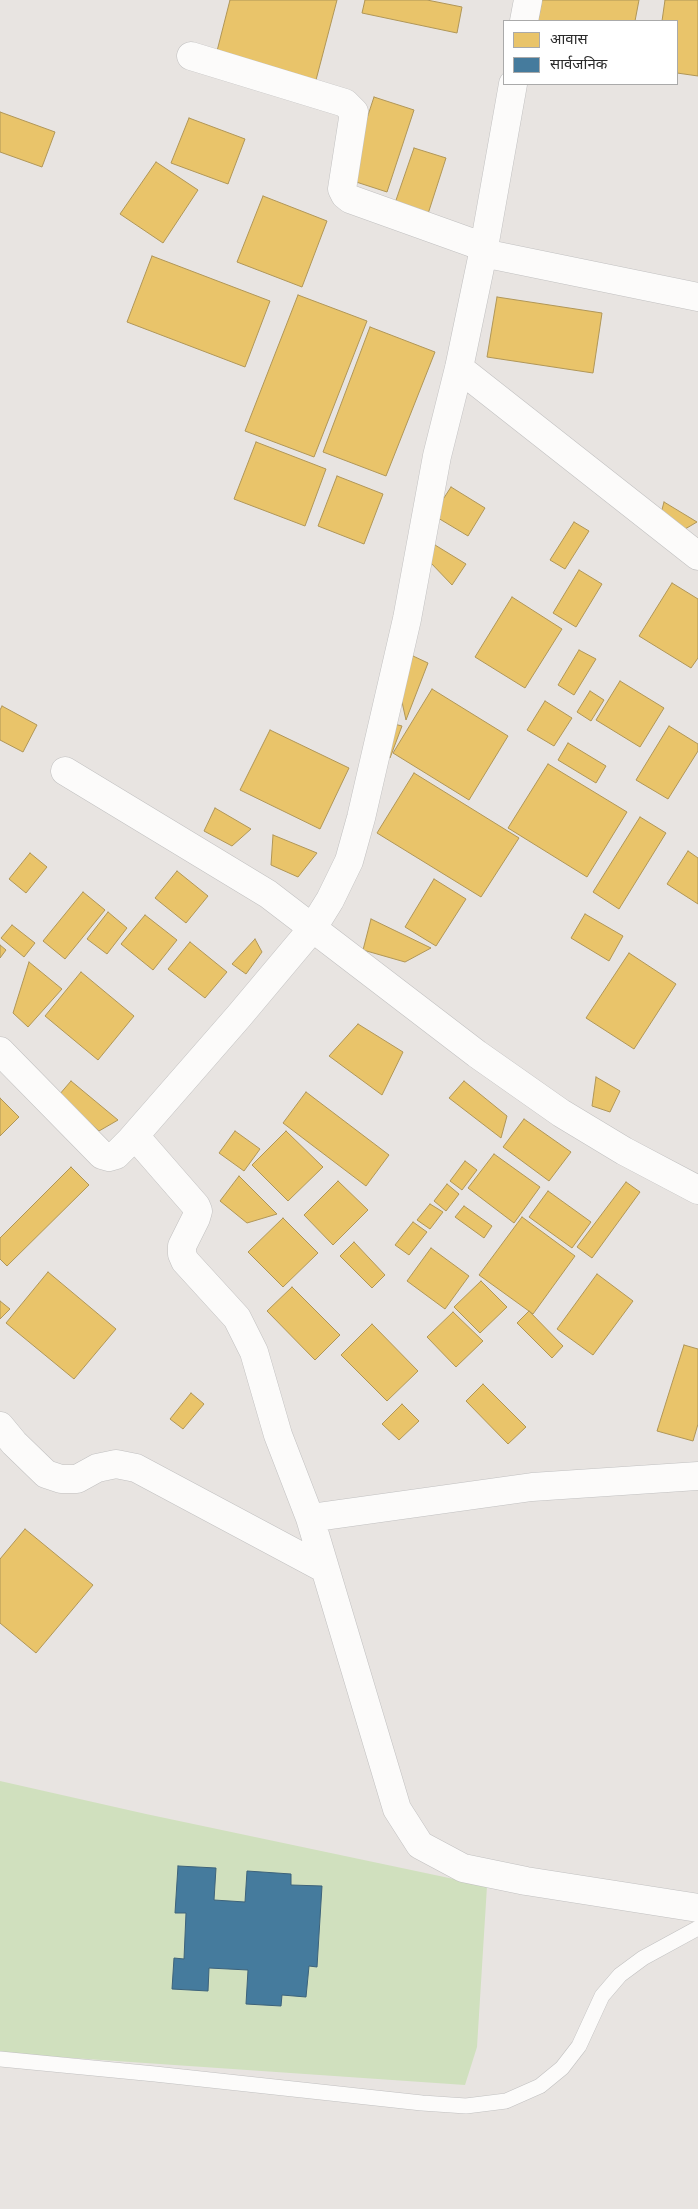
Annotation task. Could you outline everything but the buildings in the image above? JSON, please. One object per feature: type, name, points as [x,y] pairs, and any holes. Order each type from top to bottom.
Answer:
[{"type":"street","points":[[524,20],[528,0]]},
{"type":"street","points":[[191,56],[345,103],[354,112],[342,189],[350,199],[483,250],[698,297]]},
{"type":"street","points":[[0,1051],[102,1155],[109,1157],[116,1155],[130,1142],[239,1016],[312,929],[330,900],[349,861],[361,818],[407,619],[437,456],[459,368],[483,250],[513,85]]},
{"type":"street","points":[[459,368],[698,556]]},
{"type":"street","points":[[64,771],[268,894],[484,1059],[547,1104],[624,1151],[698,1190]]},
{"type":"street","points":[[130,1142],[136,1140],[142,1144],[196,1206],[198,1211],[196,1218],[182,1246],[182,1254],[185,1261],[237,1318],[254,1352],[278,1435],[310,1518],[397,1809],[420,1845],[463,1868],[526,1881],[698,1908]]},
{"type":"street","points":[[0,1426],[14,1443],[46,1474],[61,1479],[77,1479],[97,1468],[116,1464],[136,1468],[325,1569]]},
{"type":"street","points":[[310,1518],[532,1487],[698,1476]]},
{"type":"lane","points":[[0,2059],[422,2103],[466,2106],[506,2101],[540,2086],[562,2068],[579,2046],[602,1996],[620,1976],[643,1958],[698,1928]]},
{"type":"green space","points":[[0,1781],[487,1886],[477,2047],[465,2085],[0,2053]]}]
